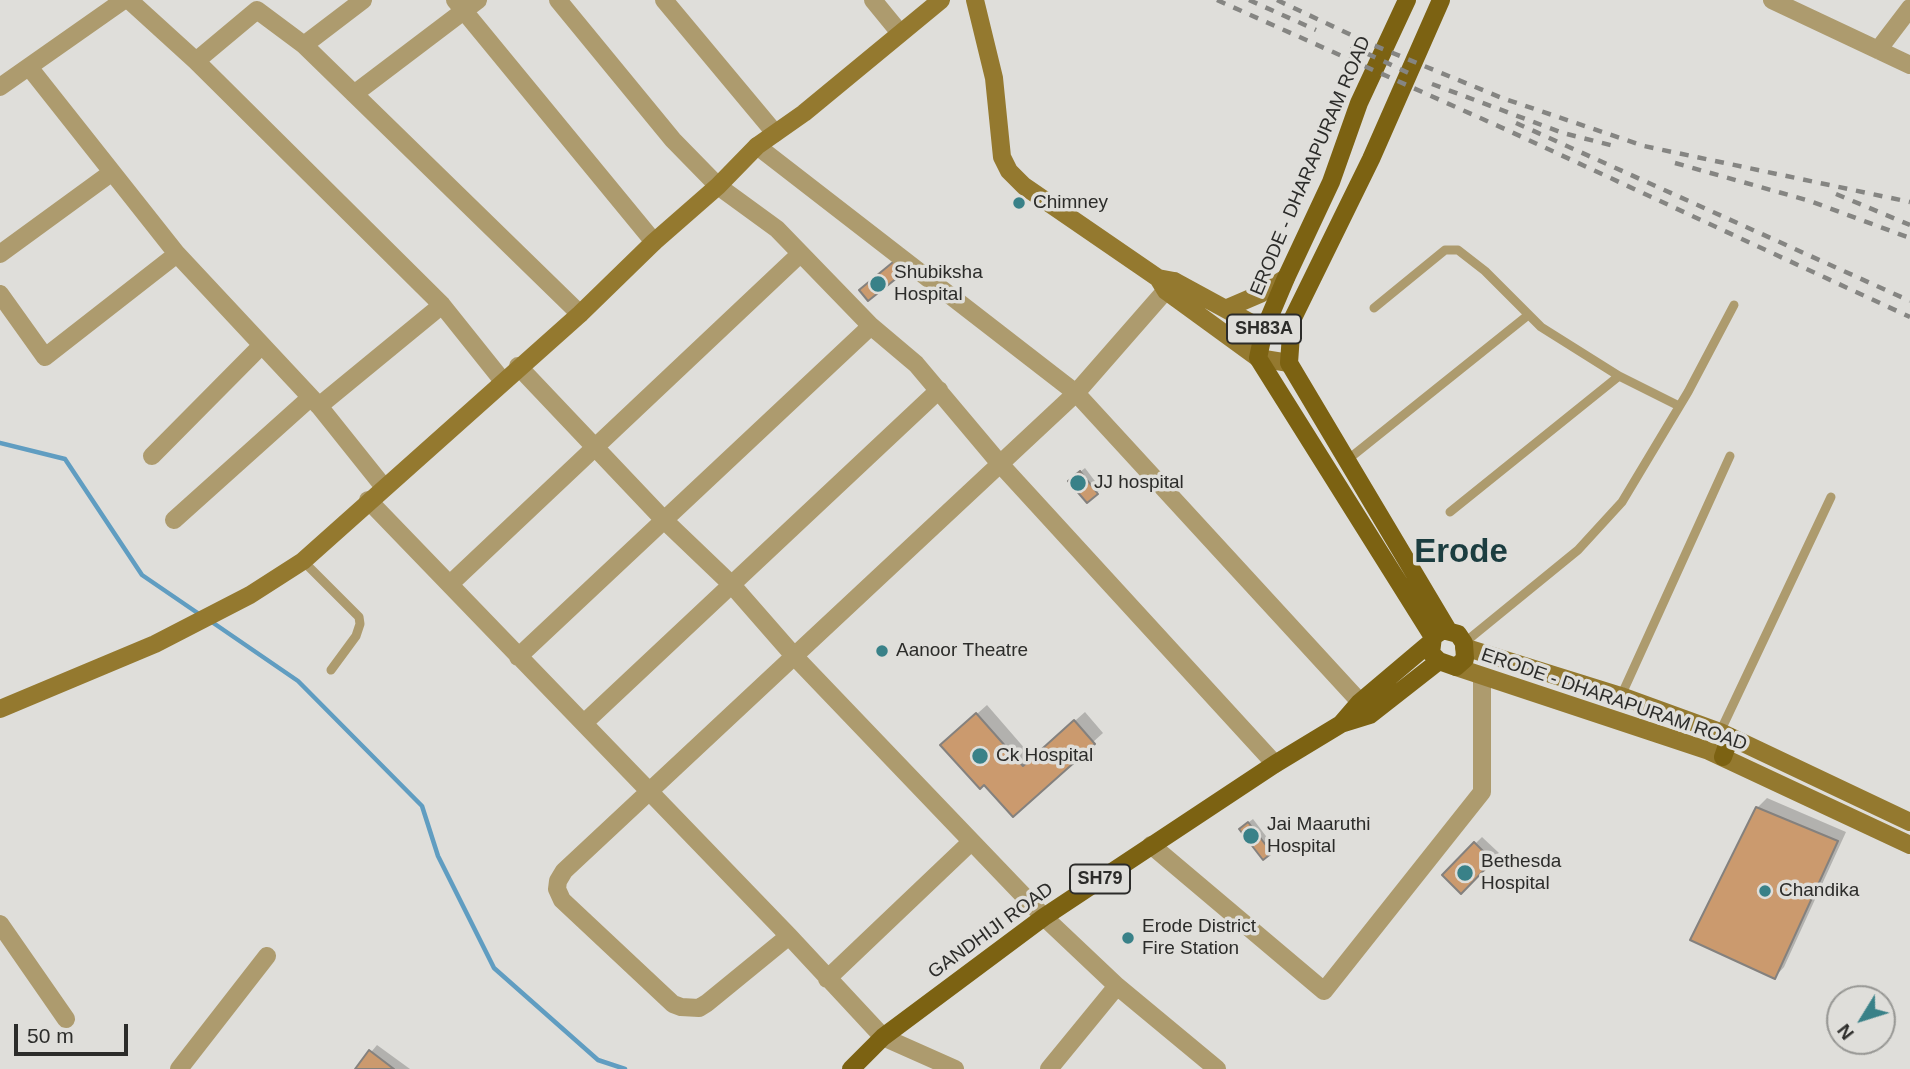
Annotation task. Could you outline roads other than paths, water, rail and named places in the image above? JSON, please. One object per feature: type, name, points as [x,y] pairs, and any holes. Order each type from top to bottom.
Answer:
[{"type":"main road","name":"ERODE - DHARAPURAM ROAD","points":[[1407,0],[1359,103],[1331,182],[1264,330],[1258,358],[1438,636]]},
{"type":"main road","name":"SH83A","points":[[1289,363],[1292,320],[1371,159],[1441,0]]},
{"type":"main road","name":"ERODE - DHARAPURAM ROAD","points":[[1289,363],[1346,461],[1438,636]]},
{"type":"main road","name":"ERODE - DHARAPURAM ROAD","points":[[1458,634],[1464,645],[1465,659],[1447,664],[1431,653],[1438,636],[1458,634]]},
{"type":"main road","name":"GANDHIJI ROAD","points":[[1341,724],[1360,702],[1438,636]]},
{"type":"main road","name":"GANDHIJI ROAD","points":[[851,1069],[876,1043],[1044,917],[1275,764],[1341,724],[1370,715],[1447,664]]},
{"type":"main road","points":[[1723,757],[1725,734]]},
{"type":"street","points":[[0,87],[126,0],[196,61],[442,305],[502,380]]},
{"type":"street","points":[[304,45],[363,0]]},
{"type":"street","points":[[558,0],[673,140],[718,186],[778,229],[871,326],[916,365],[1001,465],[1275,764]]},
{"type":"street","points":[[664,0],[775,133]]},
{"type":"street","points":[[873,0],[901,33]]},
{"type":"street","points":[[0,709],[155,644],[250,595],[303,561],[383,486],[580,314],[653,242],[718,186],[757,146],[941,0]]},
{"type":"street","points":[[975,0],[994,78],[1002,157],[1009,171],[1024,186],[1166,283],[1258,358],[1289,363]]},
{"type":"street","points":[[1772,0],[1910,65]]},
{"type":"street","points":[[354,94],[465,4],[653,242]]},
{"type":"street","points":[[1878,50],[1910,8]]},
{"type":"street","points":[[196,61],[257,10],[304,45],[580,314]]},
{"type":"street","points":[[29,67],[177,254],[315,402],[383,486]]},
{"type":"street","points":[[757,146],[1076,393],[1360,702]]},
{"type":"street","points":[[0,254],[111,173]]},
{"type":"street","points":[[0,295],[45,357],[177,254]]},
{"type":"street","points":[[450,584],[800,254]]},
{"type":"street","points":[[1225,309],[1261,294],[1286,278]]},
{"type":"street","points":[[789,936],[723,992],[699,1008],[689,1009],[673,1004],[562,900],[557,889],[564,871],[1076,393],[1166,283]]},
{"type":"street","points":[[1166,283],[1264,330],[1290,335]]},
{"type":"street","points":[[174,520],[315,402],[442,305]]},
{"type":"street","points":[[518,657],[871,326]]},
{"type":"street","points":[[152,456],[261,346]]},
{"type":"street","points":[[518,366],[664,520],[732,585],[795,657],[1044,917],[1117,986],[1217,1069]]},
{"type":"street","points":[[584,723],[939,390]]},
{"type":"street","points":[[368,500],[789,936],[827,979],[876,1043],[955,1069]]},
{"type":"street","points":[[1464,645],[1621,696],[1725,734],[1910,822]]},
{"type":"street","name":"ERODE - DHARAPURAM ROAD","points":[[1447,664],[1723,757],[1910,845]]},
{"type":"street","points":[[1151,845],[1324,991],[1482,792],[1482,678]]},
{"type":"street","points":[[827,979],[971,842]]},
{"type":"street","points":[[0,924],[66,1019]]},
{"type":"street","points":[[179,1069],[267,956]]},
{"type":"street","points":[[1049,1069],[1117,986]]},
{"type":"lane","points":[[1374,308],[1437,256],[1450,249],[1464,253],[1485,271],[1527,316],[1578,353],[1679,406]]},
{"type":"lane","points":[[1464,645],[1578,550],[1629,491],[1734,305]]},
{"type":"lane","points":[[1346,461],[1527,316]]},
{"type":"lane","points":[[1450,512],[1619,376]]},
{"type":"lane","points":[[1621,696],[1730,456]]},
{"type":"lane","points":[[1725,734],[1831,497]]},
{"type":"lane","points":[[303,561],[359,617],[356,636],[331,670]]},
{"type":"waterway","points":[[0,443],[65,459],[142,575],[202,616]]},
{"type":"waterway","points":[[209,620],[298,681],[422,806],[438,856],[494,968],[598,1060],[625,1069]]},
{"type":"railway","points":[[1217,0],[1507,130],[1910,317]]},
{"type":"railway","points":[[1249,0],[1316,30]]},
{"type":"railway","points":[[1277,0],[1366,42],[1502,98],[1644,146],[1910,202]]},
{"type":"railway","points":[[1351,46],[1415,76]]},
{"type":"railway","points":[[1432,84],[1563,133],[1614,146]]},
{"type":"railway","points":[[1516,123],[1910,301]]},
{"type":"railway","points":[[1675,163],[1810,201],[1910,238]]},
{"type":"railway","points":[[1836,194],[1910,225]]},
{"type":"place","name":"Chimney","points":[[1019,203]]},
{"type":"place","name":"Shubiksha Hospital","points":[[878,284]]},
{"type":"place","name":"JJ hospital","points":[[1078,483]]},
{"type":"place","name":"Aanoor Theatre","points":[[882,651]]},
{"type":"place","name":"Ck Hospital","points":[[980,756]]},
{"type":"place","name":"Jai Maaruthi Hospital","points":[[1251,836]]},
{"type":"place","name":"Bethesda Hospital","points":[[1465,873]]},
{"type":"place","name":"Chandika","points":[[1765,891]]},
{"type":"place","name":"Erode District Fire Station","points":[[1128,938]]},
{"type":"district","name":"Erode","points":[[1461,553]]}]
